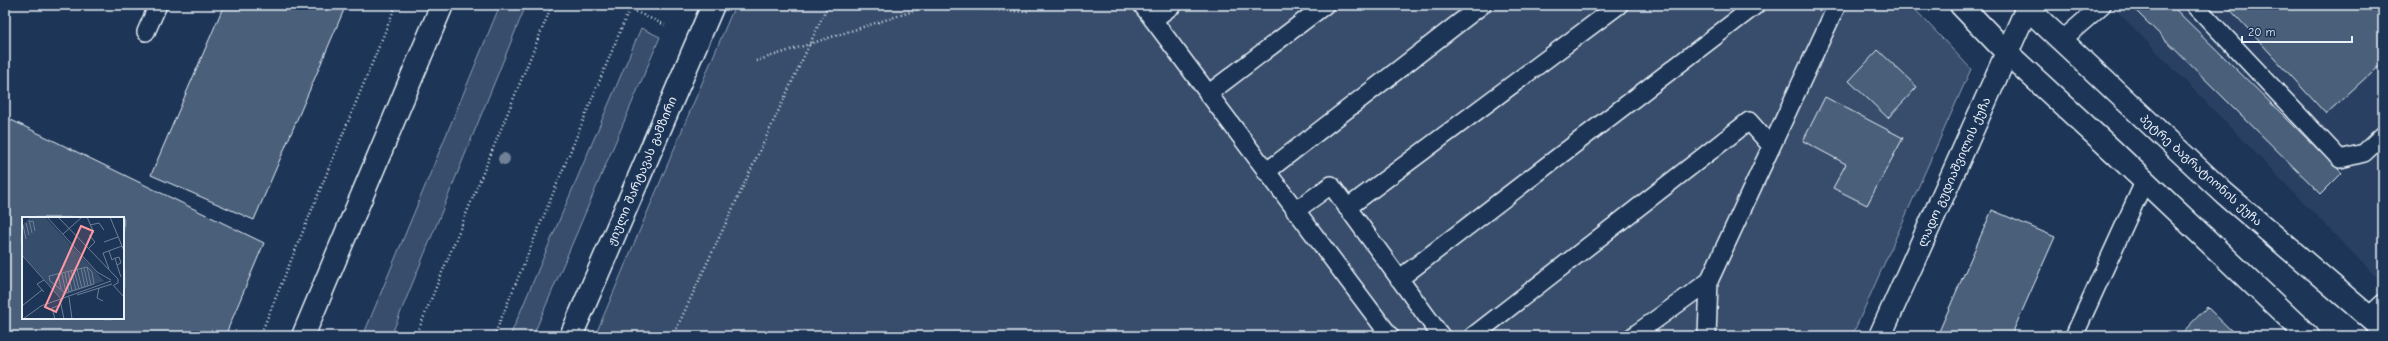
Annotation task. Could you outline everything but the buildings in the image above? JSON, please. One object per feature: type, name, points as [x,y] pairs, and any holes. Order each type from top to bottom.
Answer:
[{"type":"main road","points":[[303,336],[442,5]]},
{"type":"main road","name":"ჟიული შარტავას გამზირი","points":[[571,336],[713,5]]},
{"type":"main road","points":[[1961,5],[2007,53],[2144,180],[2308,336]]},
{"type":"main road","name":"ლადო გუდიაშვილის ქუჩა","points":[[1880,336],[2007,53],[2025,7]]},
{"type":"main road","name":"პეტრე ბაგრატიონის ქუჩა","points":[[2025,7],[2224,193],[2378,316]]},
{"type":"lane","points":[[146,32],[158,5]]},
{"type":"lane","points":[[1142,5],[1390,336]]},
{"type":"lane","points":[[1153,20],[1174,5]]},
{"type":"lane","points":[[1208,94],[1325,5]]},
{"type":"lane","points":[[1266,172],[1482,5]]},
{"type":"lane","points":[[1347,208],[1619,5]]},
{"type":"lane","points":[[1399,279],[1756,5]]},
{"type":"lane","points":[[1707,336],[1709,280],[1837,5]]},
{"type":"lane","points":[[2061,41],[2102,5]]},
{"type":"lane","points":[[2195,5],[2340,159],[2364,153],[2383,135]]},
{"type":"lane","points":[[1473,336],[1749,121],[1771,146]]},
{"type":"lane","points":[[2074,336],[2144,180]]},
{"type":"lane","points":[[1295,211],[1331,186],[1441,336]]},
{"type":"lane","points":[[1633,336],[1709,280]]},
{"type":"path","points":[[260,336],[396,5]]},
{"type":"path","points":[[416,336],[552,5]]},
{"type":"path","points":[[621,5],[665,25]]},
{"type":"path","points":[[494,336],[631,5]]},
{"type":"path","points":[[673,336],[828,5]]},
{"type":"path","points":[[756,61],[928,6],[1026,12],[1034,5]]},
{"type":"shaded area","points":[[500,5],[526,5],[391,336],[363,336]]},
{"type":"shaded area","points":[[735,5],[1911,5],[1971,69],[1852,336],[595,336]]},
{"type":"shaded area","points":[[2111,5],[2383,5],[2383,284],[2123,17]]},
{"type":"shaded area","points":[[641,28],[660,37],[533,336],[510,336]]}]
